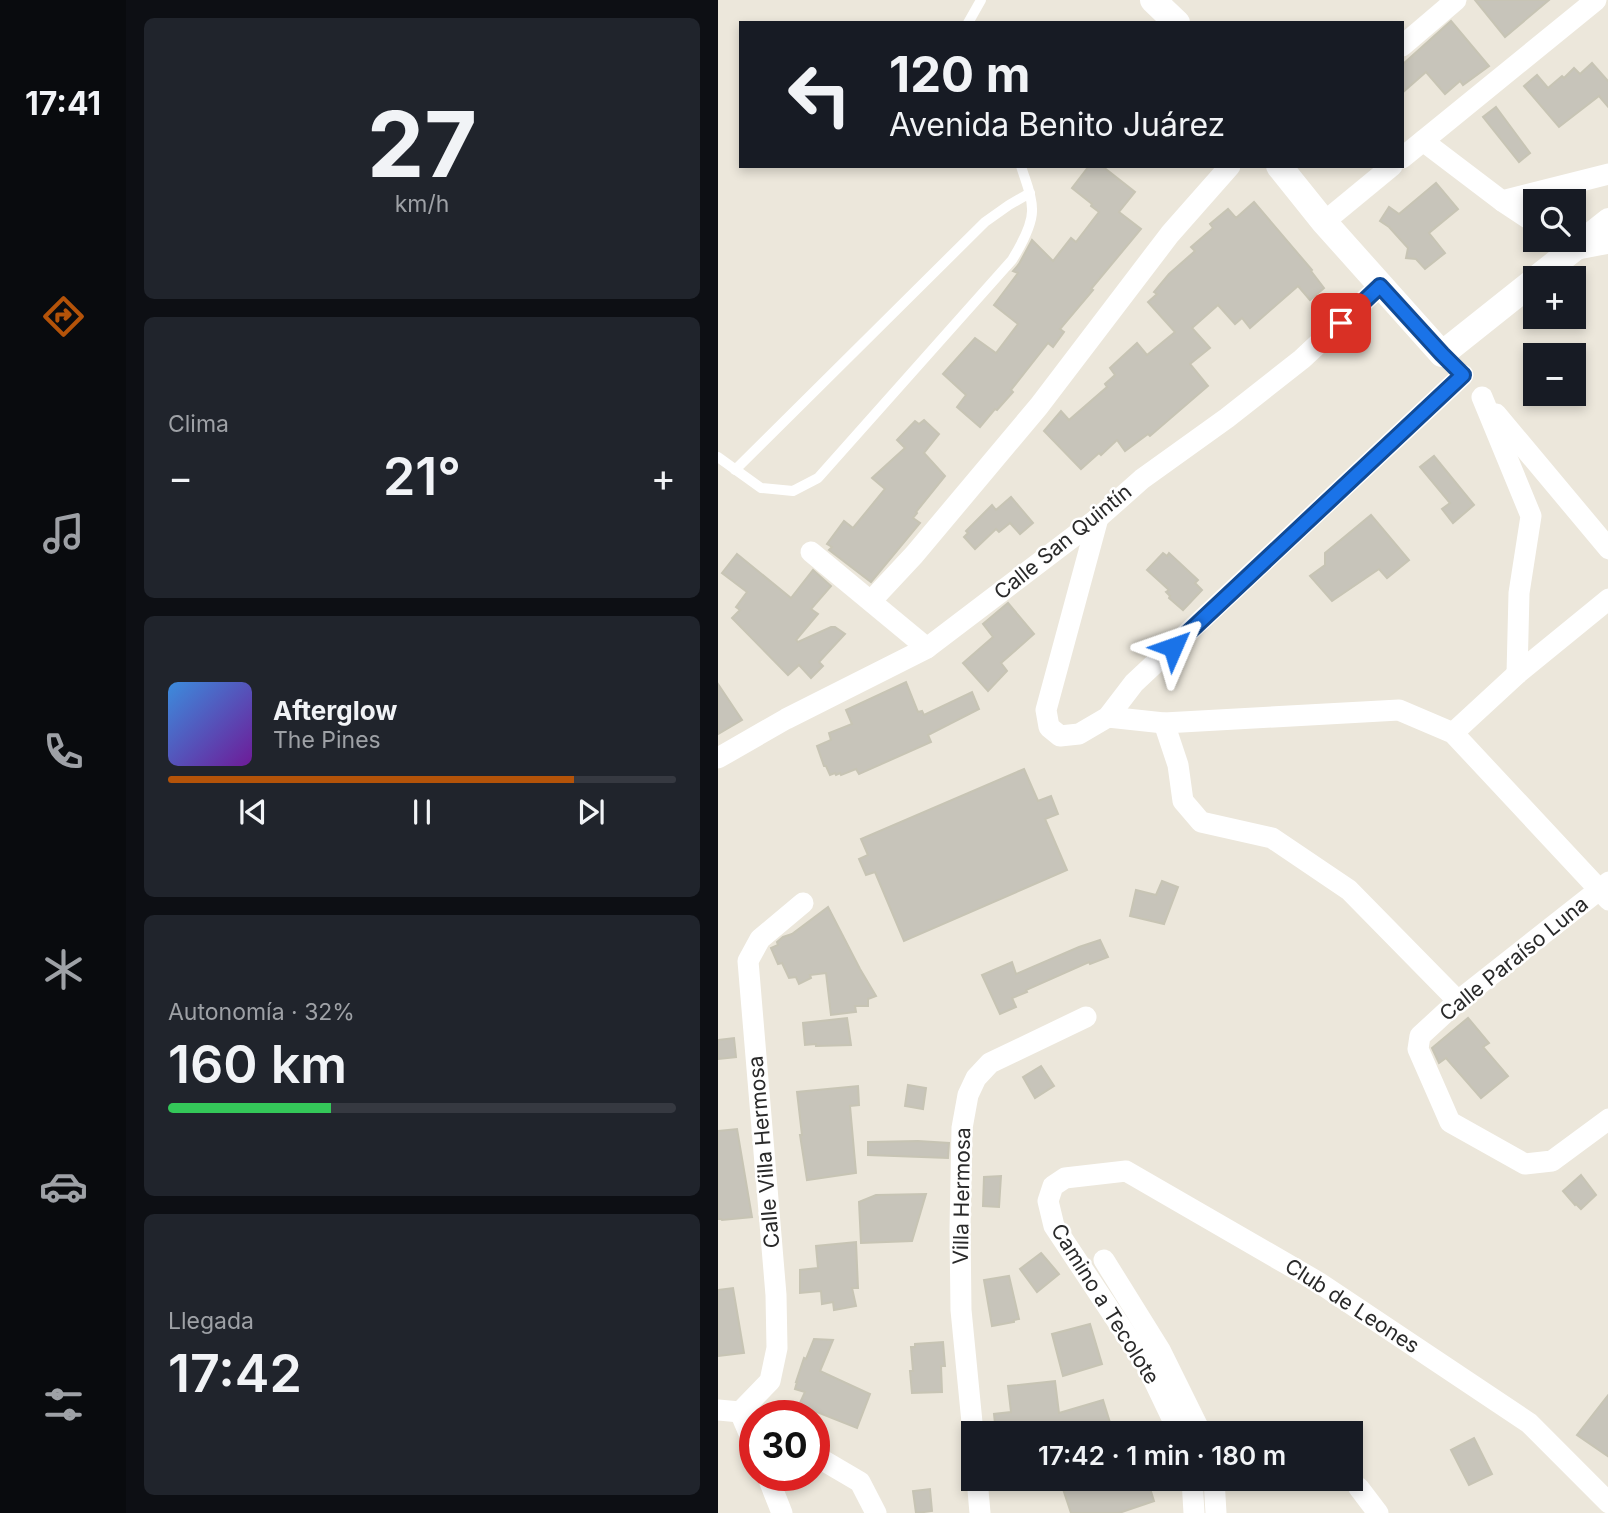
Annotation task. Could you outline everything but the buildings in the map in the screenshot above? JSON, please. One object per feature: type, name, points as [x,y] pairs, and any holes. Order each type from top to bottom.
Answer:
[{"type":"street","points":[[1153,0],[1175,21]]},
{"type":"street","points":[[1404,44],[1456,0]]},
{"type":"street","points":[[1404,156],[1596,0]]},
{"type":"street","points":[[1423,141],[1523,215]]},
{"type":"street","points":[[871,601],[914,555],[1039,406],[1170,234],[1228,168]]},
{"type":"street","points":[[1281,168],[1380,286],[1482,397],[1609,549]]},
{"type":"street","points":[[1324,222],[1390,168]]},
{"type":"street","points":[[1502,201],[1609,174]]},
{"type":"street","points":[[1586,234],[1609,221]]},
{"type":"street","points":[[1586,244],[1609,243]]},
{"type":"street","points":[[1547,266],[1560,252]]},
{"type":"street","name":"Calle San Quintín","points":[[718,758],[786,719],[927,648],[1098,518],[1142,479],[1227,418],[1302,359],[1380,286]]},
{"type":"street","points":[[1442,354],[1523,289]]},
{"type":"street","points":[[1098,518],[1046,710],[1049,727],[1060,736],[1079,734],[1108,717],[1134,683],[1463,375]]},
{"type":"street","points":[[1482,397],[1531,516],[1519,593],[1517,674]]},
{"type":"street","points":[[811,552],[927,648]]},
{"type":"street","points":[[1453,733],[1517,674],[1609,599]]},
{"type":"street","points":[[1108,717],[1164,723],[1399,710],[1453,733],[1605,891]]},
{"type":"street","points":[[1164,723],[1178,765],[1183,801],[1201,822],[1272,838],[1349,890],[1458,1001]]},
{"type":"street","name":"Calle Paraíso Luna","points":[[1605,891],[1458,1001],[1420,1036],[1418,1049],[1450,1122],[1525,1164],[1552,1161],[1609,1119]]},
{"type":"street","name":"Calle Villa Hermosa","points":[[758,1400],[770,1381],[778,1348],[776,1295],[748,961],[760,939],[803,903]]},
{"type":"street","name":"Villa Hermosa","points":[[972,1421],[961,1310],[960,1229],[962,1128],[968,1095],[976,1078],[990,1063],[1086,1017]]},
{"type":"street","name":"Club de Leones","points":[[1065,1178],[1126,1171],[1318,1282],[1529,1423],[1609,1503]]},
{"type":"street","name":"Camino a Tecolote","points":[[1065,1178],[1053,1186],[1048,1201],[1054,1226],[1147,1366],[1173,1421]]},
{"type":"street","points":[[1104,1260],[1160,1350],[1195,1421]]},
{"type":"street","points":[[718,1410],[739,1414]]},
{"type":"street","points":[[830,1464],[860,1482],[876,1513]]},
{"type":"street","points":[[773,1491],[782,1513]]},
{"type":"street","points":[[978,1491],[980,1513]]},
{"type":"street","points":[[1193,1491],[1194,1513]]},
{"type":"street","points":[[1215,1491],[1216,1513]]},
{"type":"street","points":[[1361,1491],[1378,1513]]},
{"type":"lane","points":[[969,21],[981,0]]},
{"type":"lane","points":[[718,457],[761,488],[793,491],[818,478],[1012,260],[1024,240],[1033,212],[1022,168]]},
{"type":"lane","points":[[735,470],[985,222],[1030,193]]},
{"type":"route","points":[[1173,647],[1463,375],[1380,286],[1341,323]]}]
